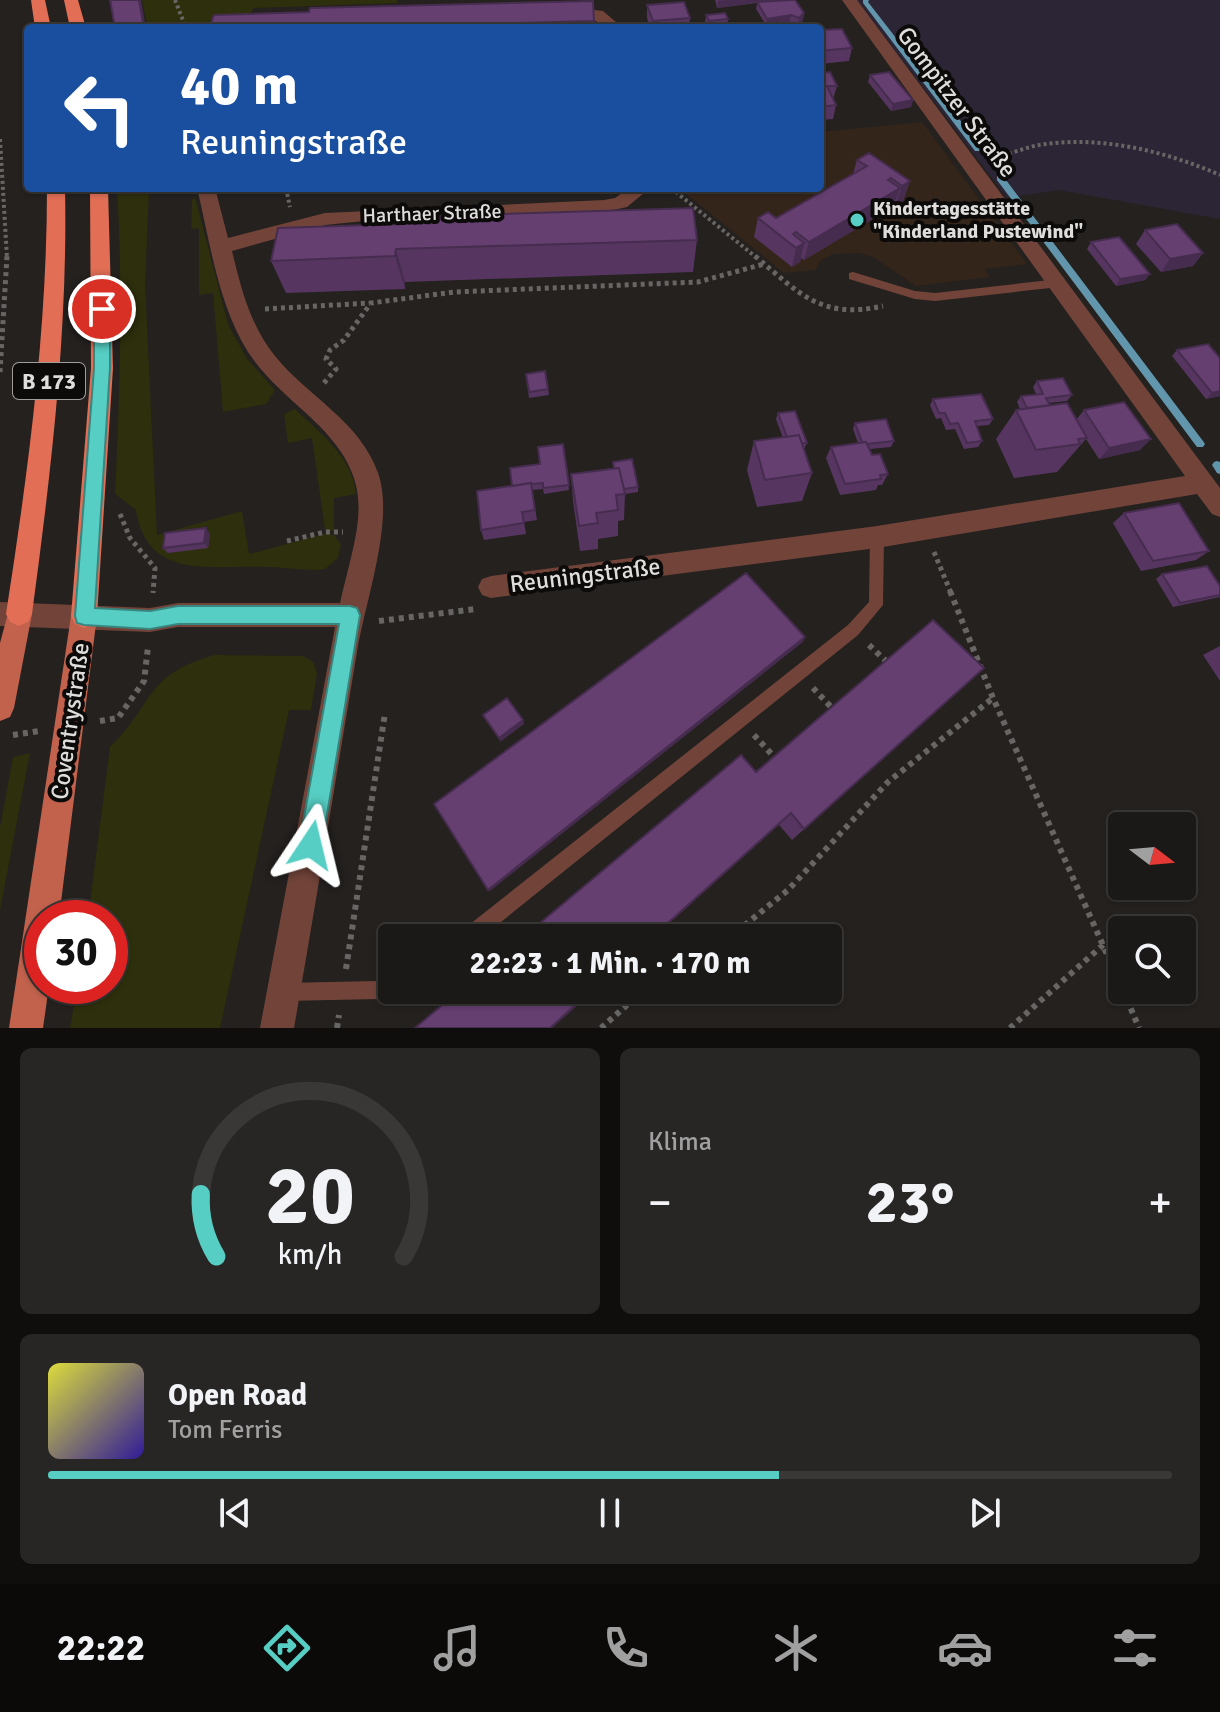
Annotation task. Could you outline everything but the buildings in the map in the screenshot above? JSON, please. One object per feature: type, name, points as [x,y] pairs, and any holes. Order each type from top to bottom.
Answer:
[{"type":"highway","points":[[38,0],[42,24]]},
{"type":"highway","points":[[71,0],[77,24]]},
{"type":"highway","name":"B 173","points":[[10,614],[49,380],[57,233],[56,192]]},
{"type":"highway","name":"Coventrystraße","points":[[84,616],[102,368],[99,192]]},
{"type":"main road","name":"B 173","points":[[0,708],[10,614]]},
{"type":"main road","name":"Coventrystraße","points":[[45,900],[84,616]]},
{"type":"main road","name":"Coventrystraße","points":[[26,1028],[30,1004]]},
{"type":"street","name":"Gompitzer Straße","points":[[849,0],[1220,507]]},
{"type":"street","points":[[550,12],[593,12],[604,16],[611,24]]},
{"type":"street","points":[[209,192],[239,318],[258,351],[300,396],[353,445],[367,475],[371,514],[350,615],[277,1028]]},
{"type":"street","name":"Harthaer Straße","points":[[221,247],[325,219],[604,206],[620,203],[638,192]]},
{"type":"street","name":"Reuningstraße","points":[[491,587],[877,537],[1202,483]]},
{"type":"street","points":[[10,614],[150,620],[178,615],[350,615]]},
{"type":"lane","points":[[853,276],[915,295],[935,297],[1059,283]]},
{"type":"lane","points":[[484,924],[853,630],[876,605],[877,537]]},
{"type":"lane","points":[[284,992],[378,990]]},
{"type":"path","points":[[175,0],[184,24]]},
{"type":"path","points":[[0,139],[7,208],[5,330],[0,372]]},
{"type":"path","points":[[972,167],[1038,145],[1074,143],[1162,154],[1220,175]]},
{"type":"path","points":[[287,192],[290,206]]},
{"type":"path","points":[[676,192],[812,303],[837,311],[857,312],[889,305],[914,305],[915,295]]},
{"type":"path","points":[[690,216],[705,216]]},
{"type":"path","points":[[256,310],[371,303],[454,292],[698,282],[764,264]]},
{"type":"path","points":[[316,388],[336,369],[326,359],[330,350],[344,340],[371,303]]},
{"type":"path","points":[[925,529],[993,698],[1108,954]]},
{"type":"path","points":[[287,541],[325,532],[368,532]]},
{"type":"path","name":"Reuningstraße","points":[[350,615],[390,621],[482,608],[491,587]]},
{"type":"path","points":[[747,924],[784,895],[876,794],[927,749],[993,698]]},
{"type":"path","points":[[337,1028],[385,713]]},
{"type":"path","points":[[740,720],[777,761]]},
{"type":"path","points":[[1010,1028],[1104,944]]},
{"type":"path","points":[[601,1028],[628,1004]]},
{"type":"path","points":[[1129,1004],[1139,1028]]},
{"type":"shaded area","points":[[142,0],[397,0],[397,3],[253,8],[250,17],[219,24],[147,24]]},
{"type":"shaded area","points":[[857,0],[1220,0],[1220,219],[1059,190],[1007,198]]},
{"type":"shaded area","name":"Kindertagesstätte \"Kinderland Pustewind\"","points":[[922,122],[1027,264],[985,269],[990,277],[916,286],[873,257],[859,253],[833,254],[820,261],[816,270],[784,273],[684,192],[824,192],[824,132]]},
{"type":"shaded area","points":[[117,192],[149,192],[145,285],[157,535],[242,511],[249,554],[325,534],[334,535],[341,544],[338,558],[325,569],[206,567],[169,559],[154,549],[143,533],[136,510],[115,494],[120,264]]},
{"type":"shaded area","points":[[195,197],[228,324],[247,359],[275,390],[266,404],[223,412],[213,293],[199,295],[199,228],[191,229],[192,200]]},
{"type":"shaded area","points":[[295,409],[334,447],[353,480],[356,494],[334,498],[334,531],[325,530],[312,438],[288,443],[284,414]]},
{"type":"shaded area","points":[[215,655],[303,656],[313,662],[317,673],[311,710],[289,710],[220,1028],[70,1028],[74,1004],[128,1004],[128,900],[90,900],[110,747],[162,681],[192,663]]},
{"type":"shaded area","points":[[30,753],[0,910],[0,827],[13,757]]},
{"type":"waterway","points":[[866,0],[978,149]]},
{"type":"waterway","points":[[1000,178],[1200,444]]},
{"type":"waterway","points":[[1217,465],[1220,470]]},
{"type":"place","name":"Kindertagesstätte \"Kinderland Pustewind\"","points":[[857,220]]},
{"type":"route","points":[[102,309],[102,368],[84,616],[150,620],[178,615],[350,615],[311,845]]}]
